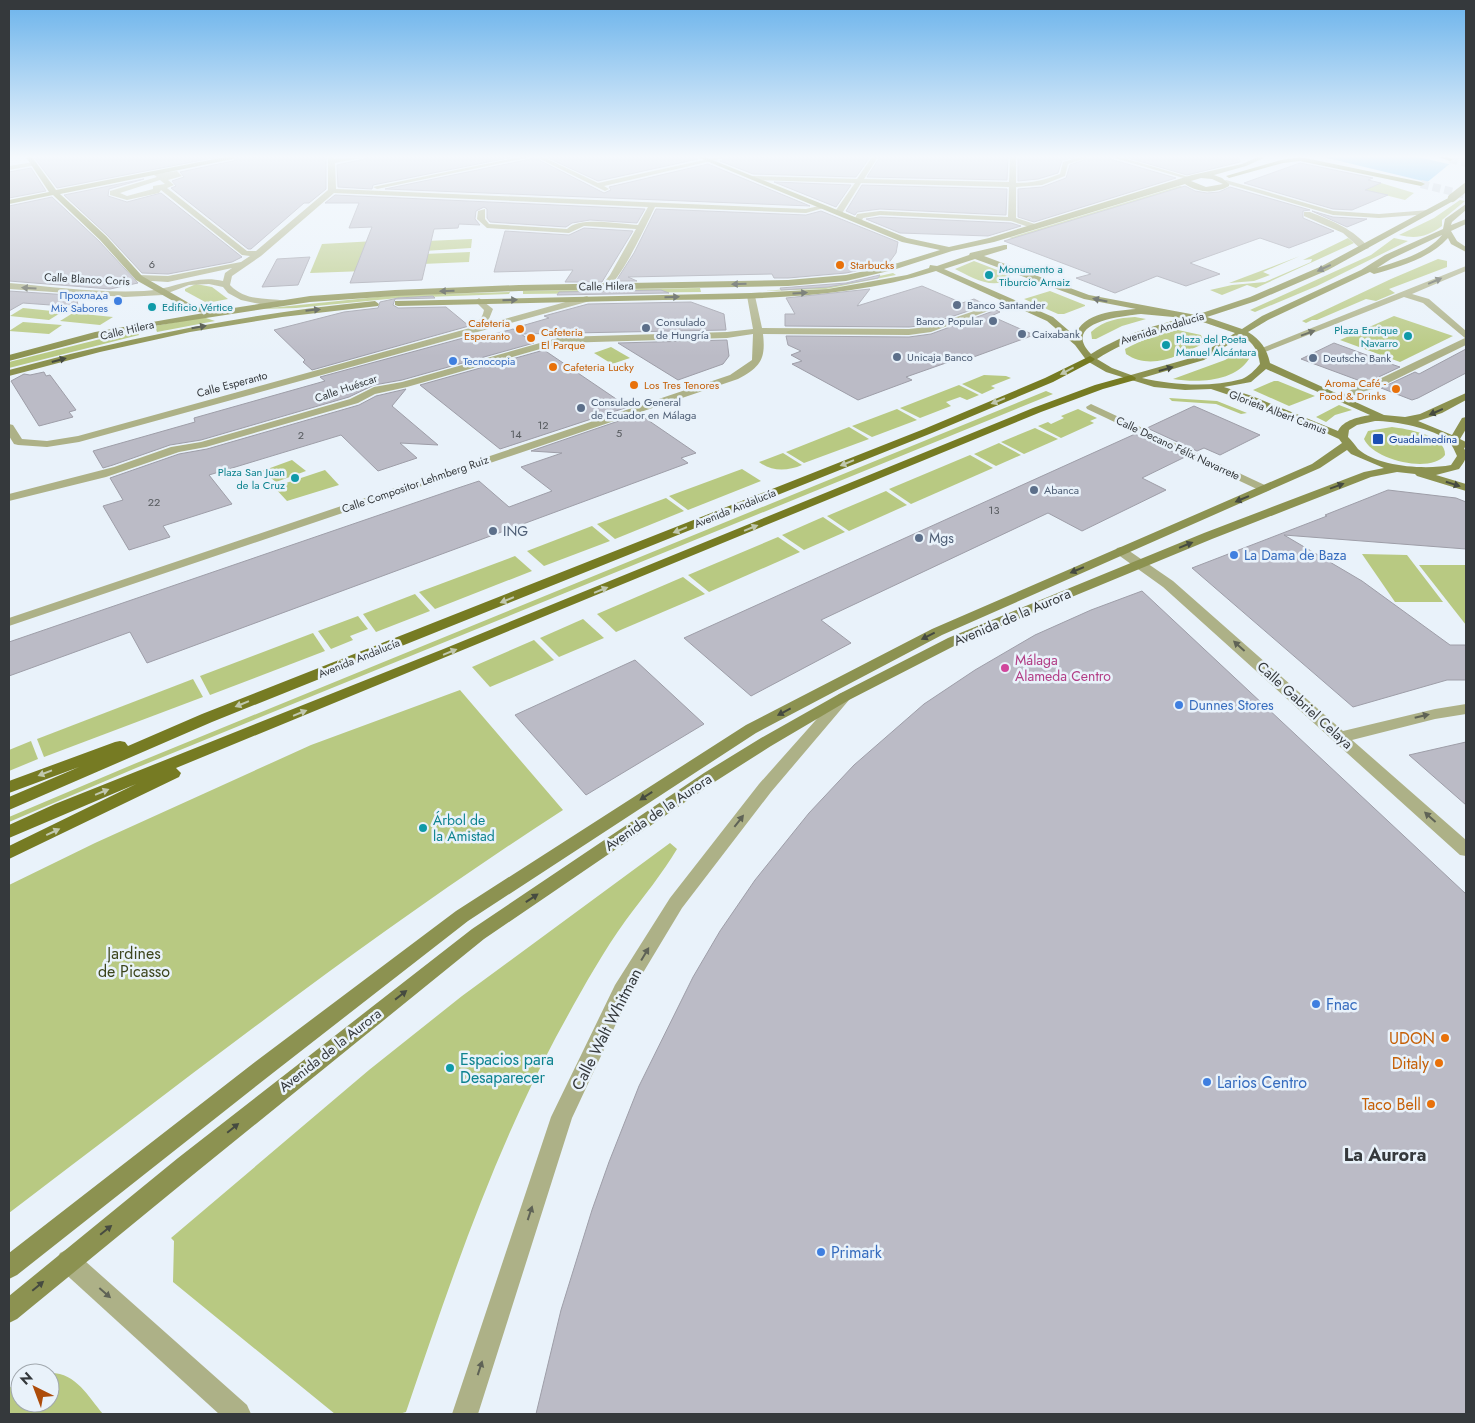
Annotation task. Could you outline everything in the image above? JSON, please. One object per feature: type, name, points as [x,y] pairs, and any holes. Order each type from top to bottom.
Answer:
[{"type":"main road","points":[[87,223],[139,278],[192,308],[264,316]]},
{"type":"main road","points":[[864,223],[905,240],[975,256],[1087,297],[1198,317],[1222,324],[1242,333],[1262,350],[1266,358],[1265,366],[1248,380],[1212,388],[1171,386],[1131,378],[1108,369],[1090,359],[1078,343],[1050,319],[936,269],[907,245],[905,240]]},
{"type":"main road","name":"Calle Hilera","points":[[9,358],[86,338],[216,312],[283,303],[395,292],[788,283],[846,278],[890,268],[950,249],[991,240],[1047,223]]},
{"type":"main road","name":"Avenida Andalucía","points":[[9,804],[207,718],[928,431],[1049,380],[1090,359],[1117,342],[1139,333],[1198,317],[1253,299],[1325,268],[1409,223]]},
{"type":"main road","name":"Avenida Andalucía","points":[[9,832],[61,808],[255,731],[1037,410],[1099,387],[1201,358],[1265,318],[1364,272],[1395,265],[1436,247],[1442,241],[1448,223]]},
{"type":"main road","points":[[1461,223],[1447,230],[1454,242],[1466,250]]},
{"type":"main road","name":"Calle Hilera","points":[[10,373],[111,346],[264,316],[311,310],[392,303],[751,296],[828,292],[862,287],[936,269],[1010,244],[1004,258],[1014,269]]},
{"type":"main road","points":[[751,296],[752,292],[762,287],[788,283]]},
{"type":"main road","points":[[154,323],[192,308]]},
{"type":"main road","points":[[1078,343],[1083,328],[1100,318],[1141,311],[1165,312]]},
{"type":"main road","name":"Glorieta Albert Camus","points":[[1265,366],[1384,418]]},
{"type":"main road","name":"Glorieta Albert Camus","points":[[1212,388],[1248,398],[1345,441],[1367,458],[1401,469],[1434,472],[1455,467],[1465,453],[1454,441],[1432,429],[1403,420],[1384,418],[1352,422],[1344,429],[1345,441]]},
{"type":"main road","points":[[1403,420],[1421,418],[1438,412],[1466,396]]},
{"type":"main road","points":[[1454,441],[1466,420]]},
{"type":"main road","name":"Avenida de la Aurora","points":[[9,1267],[462,916],[695,764],[752,729],[937,632],[1316,466],[1345,441]]},
{"type":"main road","points":[[1401,469],[1466,488]]},
{"type":"main road","name":"Avenida de la Aurora","points":[[9,1310],[68,1260],[478,934],[710,777],[844,697],[953,641],[1141,563],[1368,474],[1401,469]]},
{"type":"main road","points":[[9,787],[99,753],[207,718]]},
{"type":"main road","name":"Avenida Andalucía","points":[[9,853],[121,800],[255,731]]},
{"type":"street","points":[[208,223],[245,253],[258,254]]},
{"type":"street","points":[[283,303],[260,302],[244,298],[232,292],[226,285],[228,275],[258,254],[295,223]]},
{"type":"street","points":[[485,223],[487,226],[505,228],[569,231],[572,227],[584,224],[641,226],[614,276],[606,286]]},
{"type":"street","points":[[1025,223],[1035,227]]},
{"type":"street","points":[[1330,223],[1356,239],[1365,248]]},
{"type":"street","points":[[139,278],[168,279],[245,263]]},
{"type":"street","points":[[1262,350],[1326,326],[1466,268]]},
{"type":"street","name":"Calle Blanco Coris","points":[[9,286],[118,293],[165,292],[182,285],[203,281],[218,282],[226,285]]},
{"type":"street","points":[[1404,294],[1426,301],[1466,336]]},
{"type":"street","name":"Calle Compositor Lehmberg Ruiz","points":[[9,622],[744,372],[756,361],[759,348],[751,296]]},
{"type":"street","name":"Calle Esperanto","points":[[9,427],[18,442],[47,444],[79,439],[587,299]]},
{"type":"street","name":"Calle Esperanto","points":[[468,332],[481,325],[488,317],[489,309],[479,301]]},
{"type":"street","name":"Calle Huéscar","points":[[9,497],[86,480],[153,459],[165,451],[188,445],[202,444],[354,400],[363,394],[380,389],[403,385],[562,340],[757,332],[928,330],[995,307]]},
{"type":"street","points":[[1340,399],[1362,388],[1374,386],[1466,341]]},
{"type":"street","name":"Calle Decano Félix Navarrete","points":[[1091,407],[1265,489]]},
{"type":"street","name":"Calle Gabriel Celaya","points":[[1121,551],[1141,563],[1168,584],[1466,850]]},
{"type":"street","name":"Calle Walt Whitman","points":[[465,1414],[562,1117],[622,992],[676,903],[765,788],[844,697]]},
{"type":"street","points":[[1341,737],[1435,714],[1466,709]]},
{"type":"street","points":[[68,1260],[238,1414]]},
{"type":"green space","points":[[1057,223],[1063,223],[1012,239],[1009,238]]},
{"type":"green space","points":[[1423,223],[1442,223],[1442,226],[1437,230],[1426,235],[1411,237],[1399,235]]},
{"type":"green space","points":[[1348,238],[1354,243],[1256,288],[1247,285],[1222,295],[1210,290],[1232,285],[1265,282],[1311,262],[1312,259],[1303,260]]},
{"type":"green space","points":[[1394,238],[1408,241],[1317,286],[1255,312],[1250,310],[1371,255]]},
{"type":"green space","points":[[472,239],[471,248],[424,251],[426,241]]},
{"type":"green space","points":[[375,241],[365,271],[310,273],[322,244]]},
{"type":"green space","points":[[470,252],[469,262],[422,264],[424,254]]},
{"type":"green space","points":[[1300,256],[1263,272],[1270,275],[1254,281],[1229,283]]},
{"type":"green space","points":[[1438,259],[1447,261],[1447,267],[1389,289],[1395,293],[1376,301],[1366,299],[1317,320],[1306,323],[1302,321],[1391,279]]},
{"type":"green space","points":[[974,261],[1010,275],[1010,278],[1003,282],[989,283],[975,279],[955,269]]},
{"type":"green space","points":[[893,273],[896,275],[826,289],[765,291],[844,284]]},
{"type":"green space","points":[[196,284],[212,287],[228,299],[207,303],[185,291],[185,289]]},
{"type":"green space","points":[[700,288],[701,292],[523,294],[523,291]]},
{"type":"green space","points":[[1050,291],[1085,306],[1064,314],[1058,314],[1024,299]]},
{"type":"green space","points":[[510,292],[509,294],[398,298],[296,308],[260,309],[397,295]]},
{"type":"green space","points":[[23,308],[62,312],[49,320],[10,316]]},
{"type":"green space","points":[[73,313],[113,317],[100,325],[60,321]]},
{"type":"green space","points":[[1394,316],[1453,336],[1400,362],[1340,340]]},
{"type":"green space","points":[[203,317],[215,321],[157,332],[155,326]]},
{"type":"green space","points":[[1135,317],[1146,319],[1122,326],[1096,339],[1092,339],[1091,332],[1106,322]]},
{"type":"green space","points":[[23,322],[62,325],[49,334],[9,331]]},
{"type":"green space","points":[[136,330],[139,335],[9,368],[9,362]]},
{"type":"green space","points":[[1178,330],[1201,335],[1204,343],[1176,356],[1156,361],[1136,359],[1126,354],[1125,349],[1138,343],[1157,335]]},
{"type":"green space","points":[[611,347],[630,358],[612,364],[594,353]]},
{"type":"green space","points":[[1244,349],[1247,351],[1249,359],[1242,367],[1225,376],[1193,381],[1173,379],[1225,360]]},
{"type":"green space","points":[[984,375],[1011,378],[991,386],[995,388],[982,394],[962,384]]},
{"type":"green space","points":[[1274,381],[1315,396],[1289,406],[1253,390]]},
{"type":"green space","points":[[959,385],[979,395],[967,400],[960,397],[946,402],[951,406],[920,418],[900,408]]},
{"type":"green space","points":[[1046,391],[1053,394],[136,768],[9,822],[9,817],[134,764]]},
{"type":"green space","points":[[1169,398],[1217,401],[1247,413],[1241,414],[1216,404],[1172,401]]},
{"type":"green space","points":[[1339,405],[1352,410],[1335,415],[1326,422],[1316,417]]},
{"type":"green space","points":[[897,409],[917,420],[872,437],[852,426]]},
{"type":"green space","points":[[1078,409],[1097,418],[1090,421],[1094,423],[1061,438],[1038,426],[1048,422],[1051,424],[1064,418],[1061,416]]},
{"type":"green space","points":[[849,427],[869,439],[804,463],[786,452]]},
{"type":"green space","points":[[1392,427],[1416,431],[1433,438],[1444,448],[1445,455],[1438,461],[1428,463],[1403,462],[1378,453],[1364,439],[1368,431]]},
{"type":"green space","points":[[1035,428],[1058,439],[1024,454],[1001,442]]},
{"type":"green space","points":[[999,443],[1021,455],[996,466],[974,454]]},
{"type":"green space","points":[[783,453],[802,465],[780,470],[769,468],[759,462]]},
{"type":"green space","points":[[970,455],[993,468],[911,504],[889,489]]},
{"type":"green space","points":[[292,460],[306,471],[276,482],[262,471]]},
{"type":"green space","points":[[742,469],[761,481],[688,510],[669,496]]},
{"type":"green space","points":[[325,470],[339,485],[287,501],[274,487]]},
{"type":"green space","points":[[886,491],[907,505],[849,531],[827,516]]},
{"type":"green space","points":[[666,498],[684,511],[615,539],[597,524]]},
{"type":"green space","points":[[823,517],[845,532],[804,550],[782,535]]},
{"type":"green space","points":[[592,526],[610,541],[544,566],[527,551]]},
{"type":"green space","points":[[778,537],[800,552],[709,592],[688,575]]},
{"type":"green space","points":[[1362,554],[1407,555],[1443,602],[1395,602]]},
{"type":"green space","points":[[515,556],[532,571],[435,609],[419,592]]},
{"type":"green space","points":[[1419,565],[1466,565],[1466,625]]},
{"type":"green space","points":[[683,577],[705,594],[616,632],[597,614]]},
{"type":"green space","points":[[415,594],[430,611],[376,632],[363,614]]},
{"type":"green space","points":[[358,616],[368,629],[350,636],[353,640],[331,649],[318,631]]},
{"type":"green space","points":[[583,619],[604,638],[559,657],[540,638]]},
{"type":"green space","points":[[313,633],[325,651],[210,695],[200,676]]},
{"type":"green space","points":[[534,640],[554,660],[490,687],[472,667]]},
{"type":"green space","points":[[193,679],[203,697],[44,757],[37,739]]},
{"type":"green space","name":"Jardines de Picasso","points":[[460,690],[563,810],[421,906],[282,1006],[9,1213],[9,885],[95,843],[311,745]]},
{"type":"green space","points":[[31,741],[38,759],[9,771],[9,750]]},
{"type":"green space","points":[[670,843],[677,849],[598,962],[533,1082],[492,1174],[439,1316],[406,1412],[399,1414],[335,1414],[173,1282],[174,1241],[171,1238],[369,1070],[462,996]]},
{"type":"green space","points":[[60,1374],[80,1386],[103,1414],[9,1414],[9,1388],[10,1413],[60,1413]]},
{"type":"building","points":[[9,223],[80,223],[138,283],[110,289],[9,281]]},
{"type":"building","points":[[95,223],[199,223],[242,257],[232,262],[168,274],[142,273]]},
{"type":"building","points":[[216,223],[280,223],[251,249],[248,249]]},
{"type":"building","points":[[351,223],[479,223],[480,225],[459,224],[458,228],[434,229],[422,280],[350,283],[372,227],[349,228]]},
{"type":"building","points":[[511,223],[571,223],[566,227]]},
{"type":"building","points":[[649,223],[852,223],[898,242],[896,253],[888,264],[846,273],[788,278],[774,278],[772,274],[628,277],[637,281],[616,281],[634,253]]},
{"type":"building","points":[[877,223],[1012,223],[1021,226],[988,236],[900,233]]},
{"type":"building","points":[[1062,223],[1316,223],[1334,231],[1289,248],[1260,238],[1190,263],[1220,274],[1186,286],[1157,276],[1115,293],[1076,278],[1091,274],[1004,241]]},
{"type":"building","points":[[1339,223],[1356,223],[1347,227]]},
{"type":"building","points":[[584,228],[633,231],[602,282],[565,282],[573,270],[494,272],[505,231],[569,235]]},
{"type":"building","points":[[310,257],[298,285],[262,287],[277,259]]},
{"type":"building","points":[[880,275],[878,278],[828,287],[781,290],[780,288],[846,283]]},
{"type":"building","points":[[922,286],[962,303],[974,299],[986,305],[927,325],[909,327],[785,326],[785,314],[795,314],[786,298],[870,289],[857,306]]},
{"type":"building","points":[[661,290],[669,293],[557,295],[559,292]]},
{"type":"building","points":[[9,291],[84,296],[77,298],[78,307],[23,303],[9,311]]},
{"type":"building","points":[[433,296],[435,298],[395,299],[393,305],[398,308],[446,307],[469,326],[312,370],[303,362],[305,360],[274,330],[344,312],[378,308],[380,302],[398,298]]},
{"type":"building","points":[[691,302],[724,314],[726,330],[521,334],[534,343],[402,380],[374,385],[349,397],[201,440],[170,445],[103,468],[93,451],[195,422],[194,418],[325,381],[320,377],[478,334],[482,337],[513,329],[519,332],[518,327],[549,318],[544,316],[588,304]]},
{"type":"building","points":[[996,310],[1000,312],[991,316],[1034,335],[968,359],[960,358],[906,377],[912,380],[858,400],[792,364],[802,361],[791,355],[801,351],[788,345],[786,336],[909,337],[931,334]]},
{"type":"building","points":[[727,340],[729,356],[723,364],[678,380],[618,343]]},
{"type":"building","points":[[1334,343],[1400,367],[1370,381],[1363,382],[1301,359]]},
{"type":"building","points":[[1466,349],[1466,373],[1418,398],[1412,400],[1381,388],[1415,372],[1419,374]]},
{"type":"building","points":[[544,350],[628,407],[500,449],[420,385]]},
{"type":"building","points":[[44,372],[46,376],[50,375],[76,410],[69,412],[73,417],[39,426],[11,381],[24,374],[30,375]]},
{"type":"building","points":[[406,389],[392,406],[438,445],[400,443],[417,458],[378,471],[341,435],[209,475],[232,504],[163,526],[170,537],[129,550],[103,506],[123,500],[110,478],[179,454],[207,449],[359,405],[376,396]]},
{"type":"building","points":[[1194,406],[1260,435],[1220,455],[1204,448],[1197,451],[1147,428]]},
{"type":"building","points":[[639,414],[696,453],[681,458],[688,463],[147,663],[130,632],[9,676],[9,642],[458,488],[479,481],[509,507],[552,491],[521,467],[562,453],[531,451]]},
{"type":"building","points":[[1135,434],[1185,457],[1142,478],[1166,490],[1082,531],[1048,513],[821,620],[851,643],[751,696],[684,638]]},
{"type":"building","points":[[1388,490],[1456,498],[1466,502],[1466,549],[1284,535],[1362,581],[1450,645],[1466,645],[1466,680],[1447,680],[1353,707],[1192,568],[1327,516],[1325,515]]},
{"type":"building","points":[[1142,591],[1466,894],[1466,1414],[536,1414],[561,1310],[592,1210],[639,1086],[693,977],[720,931],[755,880],[809,813],[854,765],[924,704],[975,670],[1035,635],[1091,610]]},
{"type":"building","points":[[635,660],[704,724],[586,795],[515,715]]},
{"type":"building","points":[[1466,742],[1466,805],[1409,755]]},
{"type":"place","name":"Starbucks","points":[[840,265]]},
{"type":"place","name":"Monumento a Tiburcio Arnaiz","points":[[989,275]]},
{"type":"place","name":"Прохлада Mix Sabores","points":[[118,301]]},
{"type":"place","name":"Banco Santander","points":[[957,305]]},
{"type":"place","name":"Edificio Vértice","points":[[152,307]]},
{"type":"place","name":"Banco Popular","points":[[993,321]]},
{"type":"place","name":"Consulado de Hungría","points":[[646,328]]},
{"type":"place","name":"Cafeteria Esperanto","points":[[520,329]]},
{"type":"place","name":"Caixabank","points":[[1022,334]]},
{"type":"place","name":"Plaza Enrique Navarro","points":[[1408,336]]},
{"type":"place","name":"Cafeteria El Parque","points":[[531,338]]},
{"type":"place","name":"Plaza del Poeta Manuel Alcántara","points":[[1166,345]]},
{"type":"place","name":"Unicaja Banco","points":[[897,357]]},
{"type":"place","name":"Deutsche Bank","points":[[1313,358]]},
{"type":"place","name":"Tecnocopia","points":[[453,361]]},
{"type":"place","name":"Cafeteria Lucky","points":[[553,367]]},
{"type":"place","name":"Los Tres Tenores","points":[[634,385]]},
{"type":"place","name":"Aroma Café - Food & Drinks","points":[[1396,389]]},
{"type":"place","name":"Consulado General de Ecuador en Málaga","points":[[581,408]]},
{"type":"place","name":"Guadalmedina","points":[[1378,439]]},
{"type":"place","name":"Plaza San Juan de la Cruz","points":[[295,478]]},
{"type":"place","name":"Abanca","points":[[1034,490]]},
{"type":"place","name":"ING","points":[[493,531]]},
{"type":"place","name":"Mgs","points":[[919,538]]},
{"type":"place","name":"La Dama de Baza","points":[[1234,555]]},
{"type":"place","name":"Málaga Alameda Centro","points":[[1005,668]]},
{"type":"place","name":"Dunnes Stores","points":[[1179,705]]},
{"type":"place","name":"Árbol de la Amistad","points":[[423,828]]},
{"type":"place","name":"Fnac","points":[[1316,1004]]},
{"type":"place","name":"UDON","points":[[1445,1038]]},
{"type":"place","name":"Ditaly","points":[[1439,1063]]},
{"type":"place","name":"Espacios para Desaparecer","points":[[450,1068]]},
{"type":"place","name":"Larios Centro","points":[[1207,1082]]},
{"type":"place","name":"Taco Bell","points":[[1431,1104]]},
{"type":"place","name":"Primark","points":[[821,1252]]},
{"type":"district","name":"La Aurora","points":[[1385,1155]]}]
